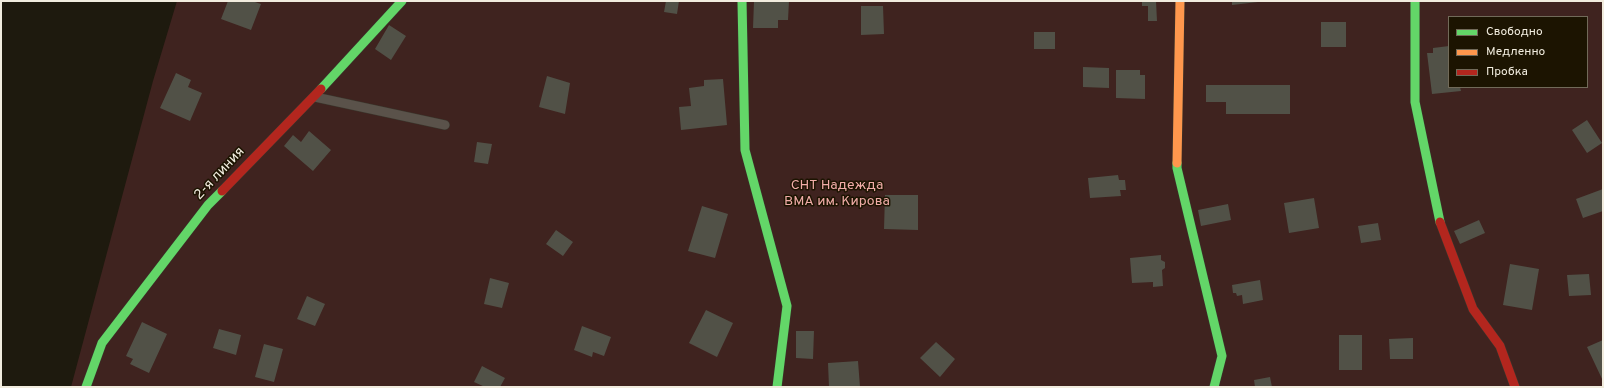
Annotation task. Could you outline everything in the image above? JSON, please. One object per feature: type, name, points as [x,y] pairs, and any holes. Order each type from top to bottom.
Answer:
[{"type":"street","name":"2-я линия","points":[[86,387],[102,343],[208,205],[314,97],[402,1]]},
{"type":"street","points":[[742,1],[745,150],[787,306],[777,387]]},
{"type":"street","points":[[1180,1],[1177,168],[1222,356],[1214,387]]},
{"type":"street","points":[[1415,1],[1415,102],[1441,225],[1473,309],[1500,346],[1515,387]]},
{"type":"lane","points":[[314,97],[445,125]]},
{"type":"green space","name":"СНТ Надежда ВМА им. Кирова","points":[[177,1],[1603,1],[1603,387],[71,387],[153,81]]},
{"type":"building","points":[[228,1],[252,1],[261,4],[251,30],[221,19]]},
{"type":"building","points":[[666,1],[679,1],[677,14],[664,12]]},
{"type":"building","points":[[754,1],[789,1],[788,20],[778,20],[778,28],[753,28]]},
{"type":"building","points":[[1142,1],[1156,1],[1157,21],[1148,21],[1148,6],[1142,6]]},
{"type":"building","points":[[1232,1],[1258,1],[1258,2],[1232,5]]},
{"type":"building","points":[[861,6],[883,6],[884,34],[861,35]]},
{"type":"building","points":[[1321,22],[1346,22],[1346,47],[1321,47]]},
{"type":"building","points":[[389,25],[406,36],[391,60],[375,49]]},
{"type":"building","points":[[1034,32],[1055,32],[1055,49],[1034,49]]},
{"type":"building","points":[[1448,46],[1448,88],[1460,88],[1461,91],[1432,94],[1427,53],[1433,53],[1433,48]]},
{"type":"building","points":[[1083,67],[1109,68],[1109,88],[1083,87]]},
{"type":"building","points":[[1116,70],[1140,70],[1140,75],[1145,75],[1145,99],[1116,98]]},
{"type":"building","points":[[176,73],[191,80],[188,87],[202,93],[190,121],[160,108]]},
{"type":"building","points":[[547,76],[570,83],[565,114],[539,107]]},
{"type":"building","points":[[723,79],[727,125],[681,130],[679,107],[691,106],[689,88],[704,86],[704,80]]},
{"type":"building","points":[[1206,85],[1290,85],[1290,114],[1226,114],[1226,102],[1206,102]]},
{"type":"building","points":[[1587,120],[1602,143],[1587,153],[1572,130]]},
{"type":"building","points":[[309,131],[331,150],[313,171],[284,146],[293,135],[301,142]]},
{"type":"building","points":[[477,142],[492,144],[488,164],[474,162]]},
{"type":"building","points":[[1118,175],[1119,180],[1125,180],[1126,190],[1120,190],[1121,196],[1090,198],[1088,178]]},
{"type":"building","points":[[1603,189],[1603,211],[1583,218],[1576,199]]},
{"type":"building","points":[[885,195],[918,195],[918,230],[884,229]]},
{"type":"building","points":[[1314,198],[1319,228],[1289,233],[1284,203]]},
{"type":"building","points":[[1228,204],[1231,220],[1201,226],[1198,210]]},
{"type":"building","points":[[702,206],[728,214],[715,258],[688,251]]},
{"type":"building","points":[[1479,220],[1485,233],[1460,244],[1454,231]]},
{"type":"building","points":[[1378,223],[1381,240],[1361,243],[1358,226]]},
{"type":"building","points":[[556,230],[573,242],[563,256],[546,244]]},
{"type":"building","points":[[1161,255],[1161,260],[1165,262],[1165,268],[1162,270],[1163,286],[1153,287],[1153,282],[1132,283],[1130,258]]},
{"type":"building","points":[[1510,264],[1539,269],[1532,310],[1503,305]]},
{"type":"building","points":[[1589,274],[1591,295],[1569,296],[1567,275]]},
{"type":"building","points":[[490,278],[509,283],[502,308],[484,304]]},
{"type":"building","points":[[1260,280],[1263,300],[1243,304],[1242,295],[1237,296],[1236,293],[1233,293],[1232,285]]},
{"type":"building","points":[[307,296],[325,304],[315,326],[297,319]]},
{"type":"building","points":[[706,310],[733,323],[717,357],[689,343]]},
{"type":"building","points":[[142,322],[167,334],[149,373],[130,364],[133,359],[126,356]]},
{"type":"building","points":[[582,326],[611,337],[604,356],[593,352],[592,357],[574,350]]},
{"type":"building","points":[[219,329],[241,335],[236,355],[213,348]]},
{"type":"building","points":[[796,331],[814,331],[813,359],[796,358]]},
{"type":"building","points":[[1339,335],[1362,335],[1362,370],[1339,370]]},
{"type":"building","points":[[1413,338],[1413,359],[1390,359],[1389,339]]},
{"type":"building","points":[[1603,340],[1603,381],[1587,347]]},
{"type":"building","points":[[936,342],[955,359],[940,377],[920,358]]},
{"type":"building","points":[[264,344],[283,349],[274,382],[255,377]]},
{"type":"building","points":[[858,361],[860,387],[829,387],[828,363]]},
{"type":"building","points":[[482,366],[505,378],[500,387],[485,387],[474,382]]},
{"type":"building","points":[[1270,377],[1272,387],[1255,387],[1254,380]]},
{"type":"traffic: fast","points":[[321,89],[402,1]]},
{"type":"traffic: fast","points":[[742,1],[745,150],[787,306],[777,387]]},
{"type":"traffic: fast","points":[[1415,1],[1415,102],[1440,222]]},
{"type":"traffic: fast","points":[[1177,163],[1222,356],[1214,387]]},
{"type":"traffic: fast","points":[[86,387],[102,343],[208,205],[222,191]]},
{"type":"traffic: slow","points":[[1177,163],[1180,1]]},
{"type":"traffic: jam","points":[[222,191],[321,89]]},
{"type":"traffic: jam","points":[[1440,222],[1473,309],[1500,346],[1515,387]]}]
